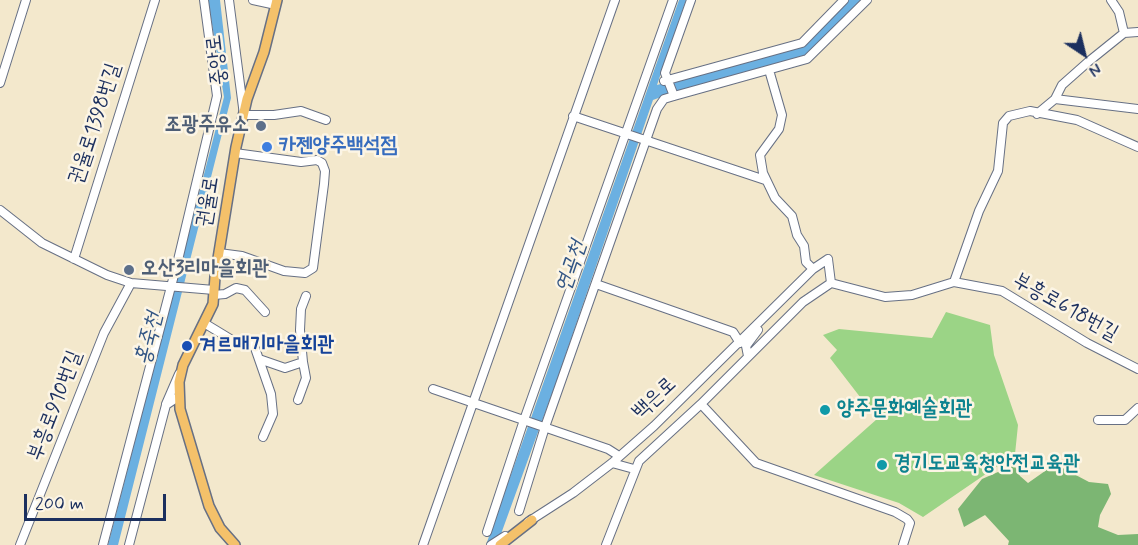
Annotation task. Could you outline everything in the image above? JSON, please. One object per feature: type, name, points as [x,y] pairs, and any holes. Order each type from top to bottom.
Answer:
[{"type":"main road","name":"권율로","points":[[235,545],[220,528],[209,506],[178,397],[181,370],[212,307],[236,153],[244,115],[276,2]]},
{"type":"main road","points":[[500,545],[532,519]]},
{"type":"street","points":[[0,83],[26,0]]},
{"type":"street","name":"권율로1398번길","points":[[74,259],[155,0]]},
{"type":"street","points":[[103,545],[169,287],[178,260],[217,96],[204,0]]},
{"type":"street","name":"중앙로","points":[[230,0],[244,115]]},
{"type":"street","points":[[253,0],[276,2]]},
{"type":"street","points":[[423,545],[615,0]]},
{"type":"street","points":[[487,531],[524,420],[674,0]]},
{"type":"street","points":[[674,96],[666,81],[665,73],[691,0]]},
{"type":"street","points":[[666,81],[802,43],[844,0]]},
{"type":"street","points":[[519,511],[545,427],[657,109],[664,99],[807,59],[867,0]]},
{"type":"street","points":[[1110,0],[1119,12],[1124,33]]},
{"type":"street","points":[[1037,114],[1055,99],[1062,85],[1124,33],[1138,32]]},
{"type":"street","points":[[769,70],[782,114],[779,129],[760,155],[765,180],[775,198],[792,216],[797,235],[804,246],[806,262],[813,269]]},
{"type":"street","points":[[1055,99],[1138,109]]},
{"type":"street","points":[[244,115],[302,111],[326,120]]},
{"type":"street","points":[[954,282],[979,211],[998,171],[1003,123],[1009,116],[1030,111],[1088,123],[1138,147]]},
{"type":"street","points":[[573,116],[765,180]]},
{"type":"street","points":[[219,253],[242,256],[284,271],[305,273],[313,268],[324,184],[325,171],[322,163],[317,160],[301,162],[236,153]]},
{"type":"street","points":[[0,210],[42,243],[131,283],[225,294],[236,288],[245,290],[265,312]]},
{"type":"street","name":"백은로","points":[[532,519],[573,493],[612,463],[738,345],[813,269],[828,259],[831,283]]},
{"type":"street","name":"부흥로618번길","points":[[831,283],[885,297],[912,295],[954,282],[1002,291],[1088,343],[1138,369]]},
{"type":"street","name":"부흥로910번길","points":[[20,545],[104,333],[131,283]]},
{"type":"street","points":[[606,545],[634,469],[651,449],[701,404],[803,302],[831,283]]},
{"type":"street","points":[[596,284],[733,332],[738,345],[748,356]]},
{"type":"street","points":[[298,400],[306,378],[300,330],[301,309],[306,296]]},
{"type":"street","points":[[748,356],[746,346],[774,309]]},
{"type":"street","points":[[204,323],[232,340],[252,344],[271,394],[273,414],[263,437]]},
{"type":"street","points":[[259,359],[285,368],[303,362]]},
{"type":"street","points":[[129,545],[166,405],[181,370]]},
{"type":"street","points":[[433,389],[473,400],[608,449],[619,456]]},
{"type":"street","points":[[166,405],[178,397]]},
{"type":"street","points":[[701,404],[756,463],[895,512],[907,519],[909,523],[903,545]]},
{"type":"street","points":[[1098,420],[1125,420],[1138,408]]},
{"type":"street","points":[[612,463],[634,469]]},
{"type":"street","points":[[491,545],[511,535]]},
{"type":"green space","points":[[946,312],[990,325],[994,355],[1018,425],[1015,454],[923,517],[899,503],[814,475],[877,419],[830,358],[837,350],[823,335],[839,329],[932,338]]},
{"type":"green space","points":[[1055,464],[1089,482],[1108,484],[1111,494],[1100,515],[1098,527],[1118,535],[1138,534],[1138,545],[1008,545],[1009,541],[985,515],[964,527],[958,509],[982,479],[1014,465],[1020,476],[1028,483]]},
{"type":"water","points":[[208,0],[220,0],[231,98],[118,545],[108,545],[224,97]]},
{"type":"water","points":[[679,0],[686,0],[657,85],[802,46],[849,0],[862,0],[803,58],[680,90],[653,100],[558,377],[497,545],[486,545]]},
{"type":"place","name":"조광주유소","points":[[261,126]]},
{"type":"place","name":"카젠양주백석점","points":[[267,147]]},
{"type":"place","name":"오산3리마을회관","points":[[129,270]]},
{"type":"place","name":"겨르매기마을회관","points":[[187,346]]},
{"type":"place","name":"양주문화예술회관","points":[[825,410]]},
{"type":"place","name":"경기도교육청안전교육관","points":[[882,465]]},
{"type":"water label","name":"연곡천","points":[[572,267]]},
{"type":"water label","name":"홍죽천","points":[[150,339]]}]
